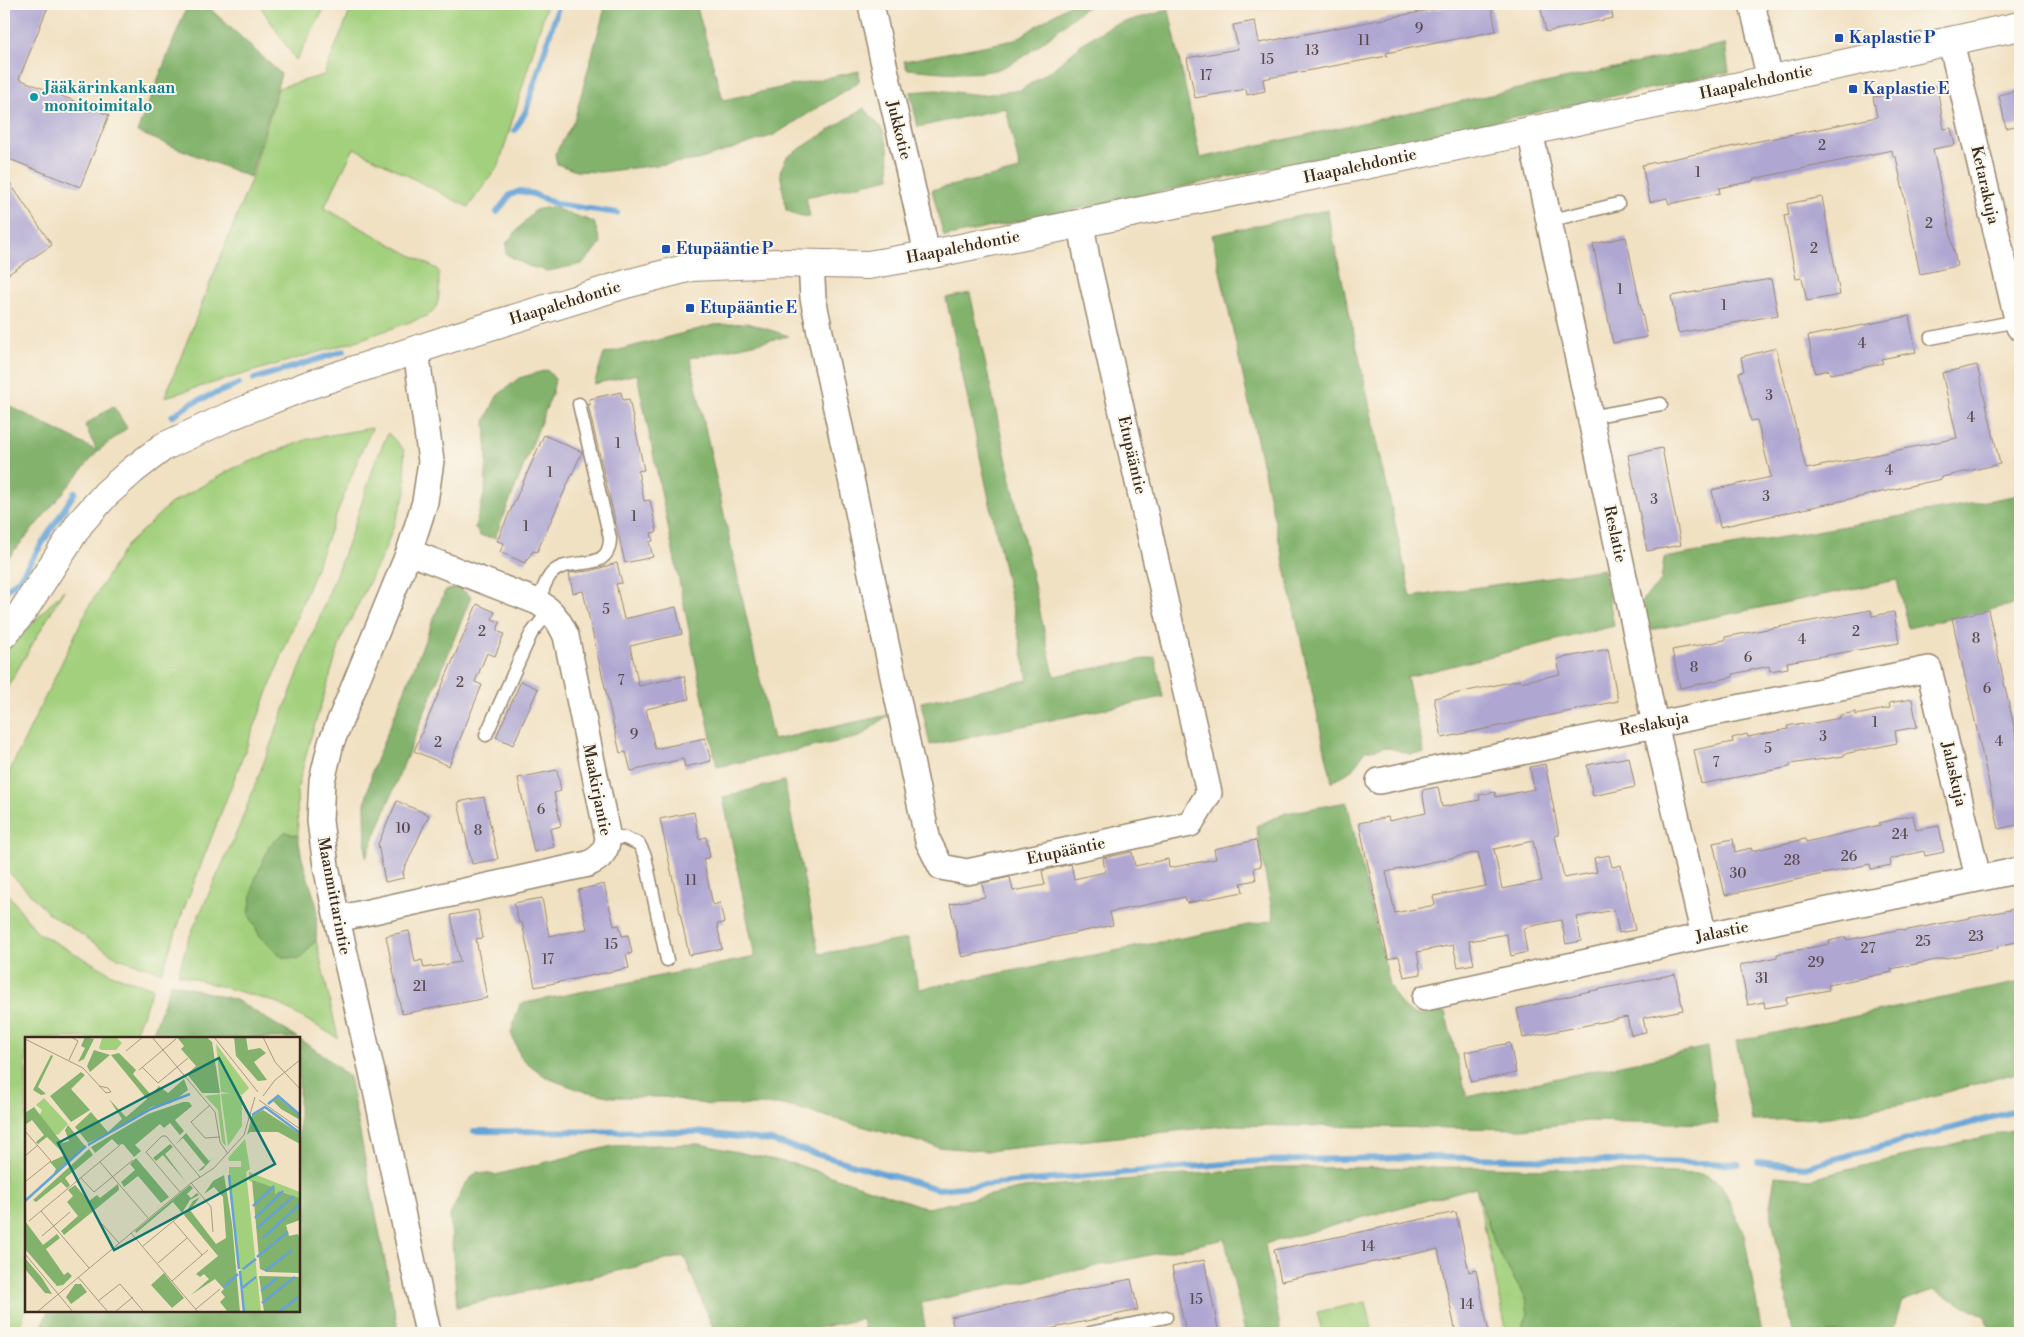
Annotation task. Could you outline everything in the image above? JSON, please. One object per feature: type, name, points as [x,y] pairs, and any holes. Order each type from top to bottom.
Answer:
[{"type":"street","name":"Jukkotie","points":[[871,4],[887,83],[916,199],[927,255]]},
{"type":"street","points":[[1752,4],[1770,79]]},
{"type":"street","name":"Haapalehdontie","points":[[4,634],[21,614],[80,523],[113,488],[163,447],[230,416],[306,386],[626,284],[692,267],[811,263],[868,265],[927,255],[1530,131],[2020,26]]},
{"type":"street","name":"Ketarakuja","points":[[1951,42],[2018,324]]},
{"type":"street","name":"Reslatie","points":[[1530,131],[1655,724],[1704,936]]},
{"type":"street","name":"Etupääntie","points":[[811,263],[813,298],[823,348],[928,841],[942,867],[967,872],[1190,824],[1209,793],[1089,268],[1081,224]]},
{"type":"street","name":"Maanmittarintie","points":[[416,350],[431,461],[424,502],[409,552],[332,743],[322,781],[320,821],[326,866],[337,919],[428,1333]]},
{"type":"street","points":[[409,552],[544,606]]},
{"type":"street","name":"Maakirjantie","points":[[337,919],[588,864],[599,859],[606,849],[608,838],[566,636],[560,622],[544,606]]},
{"type":"street","name":"Reslakuja","points":[[1379,781],[1930,669]]},
{"type":"street","name":"Jalaskuja","points":[[1930,669],[1978,878]]},
{"type":"street","name":"Jalastie","points":[[1425,998],[1704,936],[2020,870]]},
{"type":"lane","points":[[1548,221],[1618,204]]},
{"type":"lane","points":[[1931,338],[2018,324]]},
{"type":"lane","points":[[486,735],[544,606],[552,574],[560,568],[598,560],[606,555],[610,547],[610,538],[579,404]]},
{"type":"lane","points":[[1590,417],[1661,404]]},
{"type":"lane","points":[[608,838],[625,838],[639,844],[645,856],[667,960]]},
{"type":"lane","points":[[1090,1333],[1166,1317]]},
{"type":"green space","points":[[188,4],[205,4],[281,74],[250,177],[137,132]]},
{"type":"green space","points":[[259,4],[327,4],[296,60]]},
{"type":"green space","points":[[353,4],[547,4],[499,165],[468,207],[354,148],[324,208],[437,269],[439,273],[438,302],[427,316],[353,342],[165,397],[251,180],[278,88],[324,75]]},
{"type":"green space","points":[[606,4],[696,4],[723,100],[859,71],[859,82],[774,135],[698,160],[601,172],[576,171],[557,164],[555,154],[574,121]]},
{"type":"green space","points":[[1070,4],[1094,4],[1083,9],[1018,60],[995,70],[963,73],[907,69],[904,61],[1015,40]]},
{"type":"green space","points":[[1169,10],[1200,158],[1725,44],[1729,72],[944,237],[932,190],[1020,170],[1006,108],[918,127],[910,92],[937,90],[981,95],[1021,90],[1053,69],[1084,42],[1113,25]]},
{"type":"green space","points":[[864,108],[883,130],[888,147],[890,178],[806,197],[810,217],[797,215],[786,210],[780,171],[787,157]]},
{"type":"green space","points":[[551,207],[594,222],[601,244],[582,264],[548,271],[528,266],[506,254],[507,242],[535,210]]},
{"type":"green space","points":[[1327,210],[1411,597],[1604,569],[1614,626],[1407,677],[1424,753],[1409,754],[1387,747],[1365,751],[1352,770],[1332,782],[1212,235]]},
{"type":"green space","points":[[970,293],[1054,676],[1155,657],[1163,697],[930,745],[921,702],[1028,680],[946,298]]},
{"type":"green space","points":[[748,323],[789,336],[690,358],[773,740],[888,715],[860,737],[717,767],[637,374],[594,384],[604,354],[714,325]]},
{"type":"green space","points":[[547,370],[555,379],[552,394],[495,538],[480,536],[475,527],[485,491],[487,458],[485,421],[497,396],[519,378]]},
{"type":"green space","points":[[4,403],[97,451],[85,425],[113,406],[127,428],[98,451],[4,563]]},
{"type":"green space","points":[[372,428],[358,459],[183,911],[162,972],[118,958],[48,913],[4,868],[4,783],[88,608],[125,547],[170,504],[234,468],[308,439]]},
{"type":"green space","points":[[388,433],[404,450],[406,492],[384,552],[342,637],[310,740],[297,790],[298,836],[285,832],[300,959],[316,940],[338,1038],[275,1002],[178,974],[188,940],[239,827],[351,535],[376,460]]},
{"type":"green space","points":[[2020,495],[2020,603],[1908,628],[1897,580],[1650,630],[1642,600],[1661,581],[1664,558]]},
{"type":"green space","points":[[459,587],[471,597],[366,858],[365,804],[373,768],[445,591]]},
{"type":"green space","points":[[64,590],[4,693],[4,653]]},
{"type":"green space","points":[[784,781],[819,954],[907,939],[919,989],[1274,920],[1256,826],[1286,813],[1347,802],[1389,985],[1400,1003],[1410,1012],[1424,1015],[1445,1012],[1467,1097],[1707,1047],[1718,1124],[1588,1121],[1523,1129],[1232,1125],[986,1151],[938,1147],[784,1105],[710,1105],[665,1097],[613,1097],[580,1090],[547,1078],[521,1058],[511,1033],[520,1004],[755,957],[723,797]]},
{"type":"green space","points":[[285,832],[298,836],[302,859],[317,907],[316,940],[300,959],[282,957],[260,937],[249,914],[254,882],[270,845]]},
{"type":"green space","points":[[4,889],[38,933],[114,975],[153,988],[133,1037],[25,1037],[25,1312],[17,1333],[4,1333]]},
{"type":"green space","points":[[2020,982],[2020,1072],[1903,1104],[1821,1118],[1752,1121],[1736,1041]]},
{"type":"green space","points":[[171,983],[236,1000],[296,1037],[151,1037]]},
{"type":"green space","points":[[300,1040],[326,1057],[349,1077],[399,1333],[39,1333],[48,1312],[300,1312]]},
{"type":"green space","points":[[2020,1128],[2020,1177],[2015,1177],[2020,1194],[2020,1333],[1991,1333],[1985,1317],[1934,1290],[1902,1301],[1892,1333],[1793,1333],[1770,1206],[1775,1176],[1810,1179]]},
{"type":"green space","points":[[700,1144],[798,1165],[927,1208],[1024,1188],[1271,1168],[1487,1167],[1704,1174],[1722,1185],[1744,1235],[1762,1333],[1520,1333],[1528,1314],[1526,1300],[1495,1245],[1476,1187],[1265,1244],[1281,1333],[1245,1333],[1225,1239],[921,1303],[926,1333],[865,1333],[862,1319],[794,1333],[715,1333],[684,1256],[457,1307],[450,1215],[465,1184],[477,1172],[495,1175],[612,1146]]},
{"type":"green space","points":[[1476,1187],[1495,1245],[1526,1300],[1528,1314],[1520,1333],[1507,1333]]},
{"type":"green space","points":[[1366,1302],[1373,1333],[1322,1333],[1317,1312]]},
{"type":"building","name":"Jääkärinkankaan monitoimitalo","points":[[4,4],[49,4],[19,79],[109,115],[80,187],[4,157]]},
{"type":"building","points":[[1461,4],[1491,4],[1496,31],[1386,53],[1387,56],[1263,79],[1265,91],[1247,95],[1246,89],[1195,98],[1187,58],[1238,49],[1233,25],[1255,21],[1259,43]]},
{"type":"building","points":[[1540,4],[1610,4],[1613,18],[1546,32]]},
{"type":"building","points":[[1937,86],[1944,129],[1951,128],[1955,145],[1933,149],[1957,266],[1920,274],[1896,157],[1893,157],[1892,150],[1753,179],[1753,181],[1719,188],[1720,193],[1669,204],[1667,198],[1650,202],[1642,165],[1877,117],[1873,97]]},
{"type":"building","points":[[2020,90],[2020,125],[2006,128],[1999,95]]},
{"type":"building","points":[[4,174],[52,245],[4,277]]},
{"type":"building","points":[[1822,197],[1840,295],[1807,301],[1802,278],[1796,279],[1784,216],[1789,215],[1787,204]]},
{"type":"building","points":[[1626,237],[1647,337],[1613,343],[1593,244]]},
{"type":"building","points":[[1771,279],[1778,315],[1678,333],[1671,296]]},
{"type":"building","points":[[1909,316],[1916,352],[1881,359],[1883,363],[1853,370],[1830,374],[1829,370],[1815,373],[1808,336]]},
{"type":"building","points":[[1776,348],[1806,469],[1957,438],[1942,373],[1977,365],[2000,464],[1942,477],[1942,479],[1720,527],[1712,490],[1771,477],[1757,420],[1751,421],[1739,372],[1744,371],[1741,357]]},
{"type":"building","points":[[621,392],[623,400],[629,399],[644,470],[638,471],[644,501],[650,500],[657,532],[651,533],[653,541],[649,542],[653,557],[625,563],[588,405],[590,405],[589,399]]},
{"type":"building","points":[[544,435],[582,452],[537,552],[533,551],[525,563],[500,552],[504,543],[497,541]]},
{"type":"building","points":[[1662,448],[1681,545],[1647,551],[1628,455]]},
{"type":"building","points":[[617,563],[622,583],[616,584],[624,619],[676,607],[682,634],[630,646],[639,686],[684,676],[689,699],[646,709],[655,749],[705,738],[711,761],[685,767],[683,759],[631,771],[626,752],[620,753],[583,591],[573,593],[569,573],[590,571]]},
{"type":"building","points":[[477,604],[495,612],[492,619],[500,622],[497,631],[504,634],[495,656],[487,653],[475,682],[482,685],[449,766],[414,751]]},
{"type":"building","points":[[1871,610],[1872,616],[1894,612],[1899,643],[1787,662],[1788,668],[1770,671],[1769,666],[1733,674],[1733,677],[1680,688],[1672,650],[1725,640],[1725,637]]},
{"type":"building","points":[[1988,610],[2020,754],[2020,824],[1999,829],[1952,618]]},
{"type":"building","points":[[1608,649],[1618,701],[1442,738],[1434,698],[1520,680],[1520,682],[1560,674],[1557,659]]},
{"type":"building","points":[[521,681],[538,689],[513,745],[496,737]]},
{"type":"building","points":[[1912,699],[1917,727],[1895,731],[1897,743],[1844,754],[1844,756],[1790,764],[1790,767],[1701,784],[1694,750],[1733,742],[1732,738],[1747,734],[1748,737],[1788,729],[1787,726],[1840,718],[1840,715],[1856,712],[1856,715],[1890,708],[1889,703]]},
{"type":"building","points":[[1629,757],[1635,787],[1593,796],[1587,765]]},
{"type":"building","points":[[1545,764],[1559,835],[1555,836],[1564,878],[1597,872],[1594,858],[1609,855],[1612,867],[1621,865],[1635,930],[1619,933],[1614,910],[1577,917],[1581,941],[1566,944],[1561,920],[1523,928],[1527,952],[1511,956],[1507,934],[1469,941],[1474,964],[1458,967],[1453,945],[1417,952],[1421,974],[1404,977],[1399,956],[1388,959],[1359,823],[1388,817],[1389,821],[1426,813],[1422,790],[1438,787],[1442,807],[1480,800],[1479,795],[1495,792],[1496,797],[1534,789],[1530,767]],"holes":[[[1533,841],[1542,881],[1502,889],[1494,849]],[[1478,852],[1486,886],[1433,896],[1435,905],[1395,913],[1386,872]]]},
{"type":"building","points":[[557,770],[561,791],[554,793],[561,826],[550,829],[554,847],[534,852],[518,778]]},
{"type":"building","points":[[484,797],[498,859],[472,864],[458,802]]},
{"type":"building","points":[[397,801],[429,815],[403,872],[404,878],[385,882],[378,844]]},
{"type":"building","points":[[694,812],[699,839],[706,837],[710,857],[703,859],[713,905],[720,903],[724,923],[717,924],[722,949],[689,955],[660,819]]},
{"type":"building","points":[[1913,815],[1916,830],[1939,826],[1944,852],[1925,856],[1924,851],[1890,859],[1891,865],[1871,869],[1870,864],[1725,895],[1713,843],[1733,839],[1735,852],[1751,848],[1752,851],[1805,839],[1806,842],[1880,825],[1879,823]]},
{"type":"building","points":[[1256,840],[1261,866],[1254,868],[1256,880],[1241,883],[1243,892],[1187,903],[1185,897],[1110,912],[1113,925],[962,957],[950,904],[985,897],[982,883],[1010,877],[1013,891],[1045,885],[1042,871],[1071,864],[1074,879],[1105,872],[1103,858],[1132,852],[1135,866],[1168,859],[1169,868],[1216,859],[1214,849]]},
{"type":"building","points":[[604,884],[614,926],[619,925],[622,936],[628,935],[632,953],[626,955],[629,968],[535,987],[522,922],[519,923],[514,903],[542,898],[549,936],[587,929],[578,890]]},
{"type":"building","points":[[2020,908],[2020,941],[1998,946],[1998,948],[1891,969],[1892,972],[1828,985],[1829,990],[1786,998],[1787,1004],[1765,1008],[1764,1002],[1748,1005],[1740,965],[1777,957],[1777,954],[1830,944],[1829,941],[1846,937],[1847,940],[1902,929],[1903,931]]},
{"type":"building","points":[[478,910],[483,938],[476,939],[487,998],[402,1014],[386,936],[409,931],[415,962],[422,960],[424,968],[460,962],[451,915]]},
{"type":"building","points":[[1675,974],[1683,1010],[1643,1018],[1646,1032],[1631,1035],[1627,1017],[1523,1038],[1517,1009],[1581,993]]},
{"type":"building","points":[[1510,1043],[1516,1073],[1471,1082],[1465,1052]]},
{"type":"building","points":[[1456,1212],[1469,1272],[1476,1270],[1489,1333],[1456,1333],[1438,1249],[1281,1281],[1274,1250]]},
{"type":"building","points":[[1204,1260],[1219,1333],[1186,1333],[1172,1267]]},
{"type":"building","points":[[1131,1279],[1138,1310],[1030,1333],[955,1333],[951,1317]]},
{"type":"waterway","points":[[515,130],[526,111],[559,4]]},
{"type":"waterway","points":[[497,212],[510,195],[520,191],[533,194],[556,204],[617,213]]},
{"type":"waterway","points":[[254,379],[344,351]]},
{"type":"waterway","points":[[172,416],[192,403],[239,384]]},
{"type":"waterway","points":[[4,592],[20,578],[75,492]]},
{"type":"waterway","points":[[1758,1162],[1805,1167],[2020,1110]]},
{"type":"waterway","points":[[474,1131],[697,1132],[771,1141],[938,1189],[1258,1161],[1427,1157],[1739,1164]]},
{"type":"place","name":"Kaplastie P","points":[[1839,38]]},
{"type":"place","name":"Kaplastie E","points":[[1853,89]]},
{"type":"place","name":"Jääkärinkankaan monitoimitalo","points":[[34,97]]},
{"type":"place","name":"Etupääntie P","points":[[666,249]]},
{"type":"place","name":"Etupääntie E","points":[[690,308]]}]
